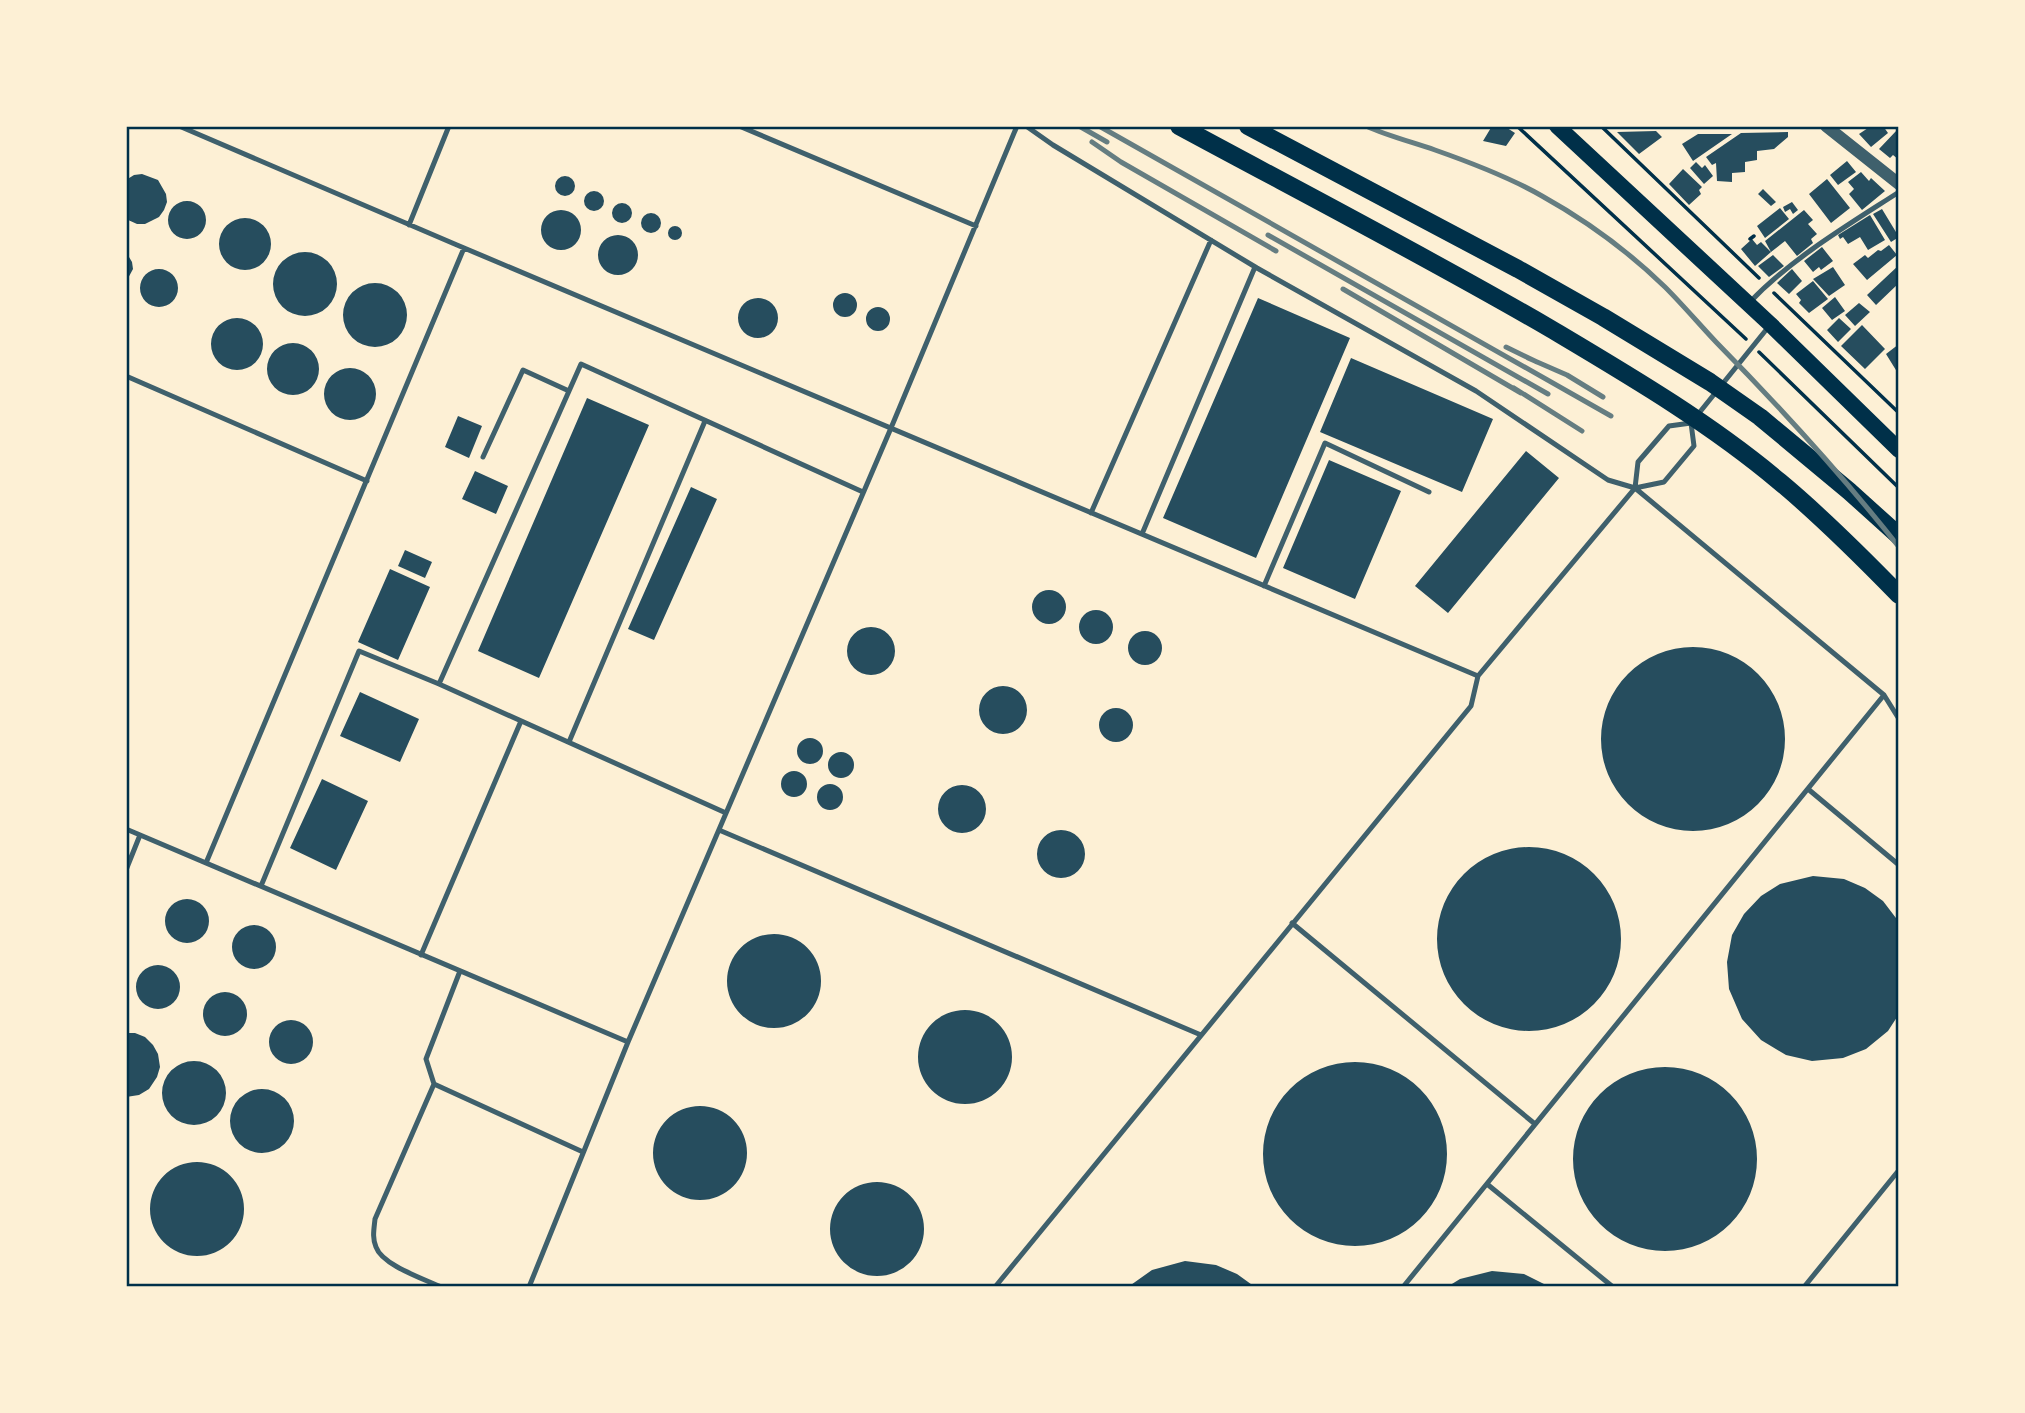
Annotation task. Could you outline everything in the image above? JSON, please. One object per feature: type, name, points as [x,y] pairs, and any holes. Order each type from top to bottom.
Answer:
[{"type":"highway","points":[[1179,126],[1468,281],[1629,375],[1717,434],[1779,481],[1826,523],[1899,596]]},
{"type":"highway","points":[[1248,126],[1603,317],[1710,382],[1760,417],[1899,536]]},
{"type":"main road","points":[[1557,126],[1770,324],[1899,450]]},
{"type":"street","points":[[1826,126],[1899,184]]},
{"type":"lane","points":[[179,126],[1478,676]]},
{"type":"lane","points":[[408,225],[449,126]]},
{"type":"lane","points":[[739,126],[976,226]]},
{"type":"lane","points":[[529,1287],[628,1042],[891,429],[1017,126]]},
{"type":"lane","points":[[1026,126],[1255,267],[1476,391],[1608,480],[1635,488],[1884,695],[1899,719]]},
{"type":"lane","points":[[1748,305],[1766,285],[1824,241],[1899,192]]},
{"type":"lane","points":[[1091,513],[1211,240]]},
{"type":"lane","points":[[206,863],[464,248]]},
{"type":"lane","points":[[1142,534],[1255,267]]},
{"type":"lane","points":[[995,1287],[1471,706],[1478,676],[1635,488],[1638,462],[1669,426],[1691,422],[1770,324]]},
{"type":"lane","points":[[439,684],[581,364],[863,492]]},
{"type":"lane","points":[[483,457],[523,370],[569,391]]},
{"type":"lane","points":[[126,376],[367,481]]},
{"type":"lane","points":[[569,742],[705,421]]},
{"type":"lane","points":[[1635,488],[1664,482],[1694,446],[1691,422]]},
{"type":"lane","points":[[1264,586],[1325,443],[1429,492]]},
{"type":"lane","points":[[261,886],[359,651],[439,684],[726,813]]},
{"type":"lane","points":[[1403,1287],[1884,695]]},
{"type":"lane","points":[[421,955],[521,721]]},
{"type":"lane","points":[[1808,789],[1899,865]]},
{"type":"lane","points":[[126,829],[628,1042]]},
{"type":"lane","points":[[719,830],[1201,1035]]},
{"type":"lane","points":[[126,870],[140,835]]},
{"type":"lane","points":[[1292,923],[1535,1124]]},
{"type":"lane","points":[[441,1287],[386,1261],[376,1250],[373,1235],[375,1219],[434,1084],[426,1059],[460,971]]},
{"type":"lane","points":[[434,1084],[583,1152]]},
{"type":"lane","points":[[1804,1287],[1899,1170]]},
{"type":"lane","points":[[1487,1184],[1614,1287]]},
{"type":"path","points":[[1517,126],[1753,346],[1899,488]]},
{"type":"path","points":[[1601,126],[1899,413]]},
{"type":"building","points":[[346,126],[383,126],[383,127],[353,129]]},
{"type":"building","points":[[1492,126],[1504,126],[1515,133],[1506,146],[1483,141]]},
{"type":"building","points":[[1871,126],[1883,126],[1888,133],[1871,147],[1859,134]]},
{"type":"building","points":[[1897,130],[1899,160],[1893,155],[1890,158],[1879,149]]},
{"type":"building","points":[[1656,131],[1662,137],[1639,154],[1617,132]]},
{"type":"building","points":[[1788,132],[1788,137],[1774,149],[1757,151],[1757,160],[1745,162],[1745,172],[1732,173],[1732,182],[1717,181],[1716,163],[1712,165],[1706,157],[1741,133]]},
{"type":"building","points":[[1698,134],[1732,134],[1693,161],[1682,144]]},
{"type":"building","points":[[1847,161],[1856,172],[1838,185],[1830,175]]},
{"type":"building","points":[[1696,162],[1702,168],[1705,165],[1713,176],[1704,184],[1690,168]]},
{"type":"building","points":[[1683,169],[1702,187],[1699,190],[1701,194],[1689,205],[1669,184]]},
{"type":"building","points":[[1861,172],[1885,191],[1862,210],[1849,194],[1854,189],[1848,182]]},
{"type":"building","points":[[142,174],[158,180],[166,194],[167,202],[159,217],[145,224],[137,224],[126,219],[126,180]]},
{"type":"building","points":[[565,176],[572,179],[575,186],[572,193],[565,196],[558,193],[555,186],[558,179]]},
{"type":"building","points":[[1827,179],[1850,208],[1831,223],[1809,194]]},
{"type":"building","points":[[1763,189],[1776,202],[1771,206],[1758,194]]},
{"type":"building","points":[[594,191],[601,194],[604,201],[601,208],[594,211],[587,208],[584,201],[587,194]]},
{"type":"building","points":[[187,201],[201,206],[206,220],[201,234],[187,239],[173,234],[168,220],[173,206]]},
{"type":"building","points":[[1792,202],[1798,210],[1793,214],[1790,209],[1785,212],[1783,207]]},
{"type":"building","points":[[622,203],[629,206],[632,213],[629,220],[622,223],[615,220],[612,213],[615,206]]},
{"type":"building","points":[[1780,208],[1789,219],[1765,238],[1757,226]]},
{"type":"building","points":[[1882,209],[1899,237],[1891,242],[1873,214]]},
{"type":"building","points":[[561,210],[575,216],[581,230],[575,244],[561,250],[547,244],[541,230],[547,216]]},
{"type":"building","points":[[1804,210],[1813,220],[1808,224],[1817,234],[1811,239],[1813,243],[1797,256],[1785,241],[1771,252],[1765,241]]},
{"type":"building","points":[[651,213],[658,216],[661,223],[658,230],[651,233],[644,230],[641,223],[644,216]]},
{"type":"building","points":[[1870,215],[1885,240],[1868,250],[1860,237],[1848,244],[1843,237],[1840,239],[1838,235]]},
{"type":"building","points":[[245,218],[255,220],[263,226],[269,234],[269,254],[263,262],[255,268],[245,270],[235,268],[227,262],[221,254],[219,244],[221,234],[227,226],[235,220]]},
{"type":"building","points":[[672,226],[678,226],[682,233],[678,240],[672,240],[668,236],[668,230]]},
{"type":"building","points":[[618,235],[632,241],[638,255],[632,269],[618,275],[604,269],[598,255],[604,241]]},
{"type":"building","points":[[1752,239],[1757,245],[1761,242],[1771,252],[1755,266],[1741,249]]},
{"type":"building","points":[[1889,245],[1897,255],[1867,280],[1853,264],[1865,255],[1868,258]]},
{"type":"building","points":[[1822,247],[1833,261],[1821,270],[1819,267],[1813,272],[1804,261]]},
{"type":"building","points":[[126,252],[133,269],[126,282]]},
{"type":"building","points":[[305,252],[317,254],[328,261],[335,272],[335,296],[328,307],[317,314],[305,316],[293,314],[282,307],[275,296],[273,284],[275,272],[282,261],[293,254]]},
{"type":"building","points":[[1773,255],[1784,266],[1769,277],[1758,266]]},
{"type":"building","points":[[1899,265],[1899,283],[1876,305],[1867,295]]},
{"type":"building","points":[[1833,267],[1845,285],[1829,296],[1813,279]]},
{"type":"building","points":[[159,269],[173,274],[178,288],[173,302],[159,307],[145,302],[140,288],[145,274]]},
{"type":"building","points":[[1792,269],[1802,281],[1789,294],[1777,283]]},
{"type":"building","points":[[1813,281],[1828,299],[1809,313],[1799,303],[1801,300],[1796,294]]},
{"type":"building","points":[[375,283],[387,285],[398,292],[405,303],[405,327],[398,338],[387,345],[375,347],[363,345],[352,338],[345,327],[343,315],[345,303],[352,292],[363,285]]},
{"type":"building","points":[[845,293],[856,300],[857,305],[850,316],[845,317],[834,310],[833,305],[840,294]]},
{"type":"building","points":[[1835,297],[1845,311],[1832,320],[1822,308]]},
{"type":"building","points":[[758,298],[772,304],[778,318],[772,332],[758,338],[744,332],[738,318],[744,304]]},
{"type":"building","points":[[1258,298],[1350,338],[1256,558],[1163,518]]},
{"type":"building","points":[[1859,303],[1870,312],[1855,326],[1845,315]]},
{"type":"building","points":[[878,307],[889,314],[890,319],[883,330],[878,331],[867,324],[866,319],[873,308]]},
{"type":"building","points":[[237,318],[256,325],[263,344],[256,363],[237,370],[218,363],[211,344],[218,325]]},
{"type":"building","points":[[1839,318],[1851,329],[1838,342],[1827,330]]},
{"type":"building","points":[[1862,325],[1885,349],[1865,369],[1841,346]]},
{"type":"building","points":[[293,343],[312,350],[319,369],[312,388],[293,395],[274,388],[267,369],[274,350]]},
{"type":"building","points":[[1899,344],[1899,375],[1886,354]]},
{"type":"building","points":[[1351,358],[1493,419],[1462,492],[1320,432]]},
{"type":"building","points":[[350,368],[369,375],[376,394],[369,413],[350,420],[331,413],[324,394],[331,375]]},
{"type":"building","points":[[587,398],[649,425],[539,678],[478,651]]},
{"type":"building","points":[[458,416],[482,426],[469,458],[445,447]]},
{"type":"building","points":[[1526,451],[1559,478],[1448,613],[1415,586]]},
{"type":"building","points":[[1329,460],[1401,491],[1355,599],[1283,568]]},
{"type":"building","points":[[475,471],[508,486],[496,514],[462,499]]},
{"type":"building","points":[[691,487],[717,499],[654,640],[628,629]]},
{"type":"building","points":[[405,550],[432,562],[425,578],[398,566]]},
{"type":"building","points":[[390,569],[430,587],[398,660],[358,642]]},
{"type":"building","points":[[1049,590],[1061,595],[1066,607],[1061,619],[1049,624],[1037,619],[1032,607],[1037,595]]},
{"type":"building","points":[[1096,610],[1108,615],[1113,627],[1108,639],[1096,644],[1084,639],[1079,627],[1084,615]]},
{"type":"building","points":[[871,627],[888,634],[895,651],[888,668],[871,675],[854,668],[847,651],[854,634]]},
{"type":"building","points":[[1145,631],[1157,636],[1162,648],[1157,660],[1145,665],[1133,660],[1128,648],[1133,636]]},
{"type":"building","points":[[1693,647],[1728,654],[1744,662],[1758,674],[1770,688],[1778,704],[1785,739],[1778,774],[1770,790],[1758,804],[1744,816],[1728,824],[1693,831],[1658,824],[1642,816],[1628,804],[1616,790],[1608,774],[1601,739],[1608,704],[1616,688],[1628,674],[1642,662],[1658,654]]},
{"type":"building","points":[[1003,686],[1020,693],[1027,710],[1020,727],[1003,734],[986,727],[979,710],[986,693]]},
{"type":"building","points":[[360,692],[419,719],[400,762],[340,736]]},
{"type":"building","points":[[1116,708],[1128,713],[1133,725],[1128,737],[1116,742],[1104,737],[1099,725],[1104,713]]},
{"type":"building","points":[[810,738],[819,742],[823,751],[819,760],[810,764],[801,760],[797,751],[801,742]]},
{"type":"building","points":[[841,752],[850,756],[854,765],[850,774],[841,778],[832,774],[828,765],[832,756]]},
{"type":"building","points":[[794,771],[803,775],[807,784],[803,793],[794,797],[785,793],[781,784],[785,775]]},
{"type":"building","points":[[322,779],[368,801],[336,870],[290,848]]},
{"type":"building","points":[[830,784],[839,788],[843,797],[839,806],[830,810],[821,806],[817,797],[821,788]]},
{"type":"building","points":[[962,785],[979,792],[986,809],[979,826],[962,833],[945,826],[938,809],[945,792]]},
{"type":"building","points":[[1061,830],[1078,837],[1085,854],[1078,871],[1061,878],[1044,871],[1037,854],[1044,837]]},
{"type":"building","points":[[1529,847],[1564,854],[1580,862],[1594,874],[1606,888],[1614,904],[1621,939],[1614,974],[1606,990],[1594,1004],[1580,1016],[1564,1024],[1529,1031],[1494,1024],[1478,1016],[1464,1004],[1452,990],[1444,974],[1437,939],[1444,904],[1452,888],[1464,874],[1478,862],[1494,854]]},
{"type":"building","points":[[1813,876],[1844,879],[1865,888],[1883,901],[1899,922],[1899,1014],[1888,1031],[1866,1049],[1843,1058],[1812,1061],[1786,1055],[1761,1040],[1742,1019],[1729,989],[1727,962],[1732,935],[1744,914],[1761,896],[1780,884]]},
{"type":"building","points":[[187,899],[202,906],[209,921],[202,936],[187,943],[172,936],[165,921],[172,906]]},
{"type":"building","points":[[254,925],[269,932],[276,947],[269,962],[254,969],[239,962],[232,947],[239,932]]},
{"type":"building","points":[[774,934],[792,938],[807,948],[817,963],[821,981],[817,999],[807,1014],[792,1024],[774,1028],[756,1024],[741,1014],[731,999],[727,981],[731,963],[741,948],[756,938]]},
{"type":"building","points":[[158,965],[173,972],[180,987],[173,1002],[158,1009],[143,1002],[136,987],[143,972]]},
{"type":"building","points":[[225,992],[240,999],[247,1014],[240,1029],[225,1036],[210,1029],[203,1014],[210,999]]},
{"type":"building","points":[[965,1010],[983,1014],[998,1024],[1008,1039],[1012,1057],[1008,1075],[998,1090],[983,1100],[965,1104],[947,1100],[932,1090],[922,1075],[918,1057],[922,1039],[932,1024],[947,1014]]},
{"type":"building","points":[[291,1020],[306,1027],[313,1042],[306,1057],[291,1064],[276,1057],[269,1042],[276,1027]]},
{"type":"building","points":[[126,1033],[145,1037],[153,1045],[160,1067],[149,1089],[139,1095],[126,1097]]},
{"type":"building","points":[[194,1061],[206,1063],[217,1070],[224,1081],[224,1105],[217,1116],[206,1123],[194,1125],[182,1123],[171,1116],[164,1105],[162,1093],[164,1081],[171,1070],[182,1063]]},
{"type":"building","points":[[1355,1062],[1390,1069],[1406,1077],[1420,1089],[1432,1103],[1440,1119],[1447,1154],[1440,1189],[1432,1205],[1420,1219],[1406,1231],[1390,1239],[1355,1246],[1320,1239],[1304,1231],[1290,1219],[1278,1205],[1270,1189],[1263,1154],[1270,1119],[1278,1103],[1290,1089],[1304,1077],[1320,1069]]},
{"type":"building","points":[[1665,1067],[1700,1074],[1716,1082],[1730,1094],[1742,1108],[1750,1124],[1757,1159],[1750,1194],[1742,1210],[1730,1224],[1716,1236],[1700,1244],[1665,1251],[1630,1244],[1614,1236],[1600,1224],[1588,1210],[1580,1194],[1573,1159],[1580,1124],[1588,1108],[1600,1094],[1614,1082],[1630,1074]]},
{"type":"building","points":[[262,1089],[274,1091],[285,1098],[292,1109],[292,1133],[285,1144],[274,1151],[262,1153],[250,1151],[239,1144],[232,1133],[230,1121],[232,1109],[239,1098],[250,1091]]},
{"type":"building","points":[[700,1106],[718,1110],[733,1120],[743,1135],[747,1153],[743,1171],[733,1186],[718,1196],[700,1200],[682,1196],[667,1186],[657,1171],[653,1153],[657,1135],[667,1120],[682,1110]]},
{"type":"building","points":[[197,1162],[215,1166],[230,1176],[240,1191],[244,1209],[240,1227],[230,1242],[215,1252],[197,1256],[179,1252],[164,1242],[154,1227],[150,1209],[154,1191],[164,1176],[179,1166]]},
{"type":"building","points":[[877,1182],[895,1186],[910,1196],[920,1211],[924,1229],[920,1247],[910,1262],[895,1272],[877,1276],[859,1272],[844,1262],[834,1247],[830,1229],[834,1211],[844,1196],[859,1186]]},
{"type":"building","points":[[1185,1261],[1216,1265],[1237,1274],[1255,1287],[1128,1287],[1152,1270]]},
{"type":"building","points":[[1492,1271],[1524,1274],[1550,1287],[1447,1287],[1460,1279]]},
{"type":"railway","points":[[1079,126],[1107,142]]},
{"type":"railway","points":[[1099,126],[1611,416]]},
{"type":"railway","points":[[1366,126],[1463,160],[1517,183],[1575,216],[1622,249],[1665,287],[1787,416],[1899,547]]},
{"type":"railway","points":[[1092,142],[1121,162],[1276,251]]},
{"type":"railway","points":[[1268,235],[1548,394]]},
{"type":"railway","points":[[1343,289],[1521,393]]},
{"type":"railway","points":[[1506,347],[1537,362]]},
{"type":"railway","points":[[1528,358],[1567,375],[1603,397]]},
{"type":"railway","points":[[1514,388],[1582,431]]}]
